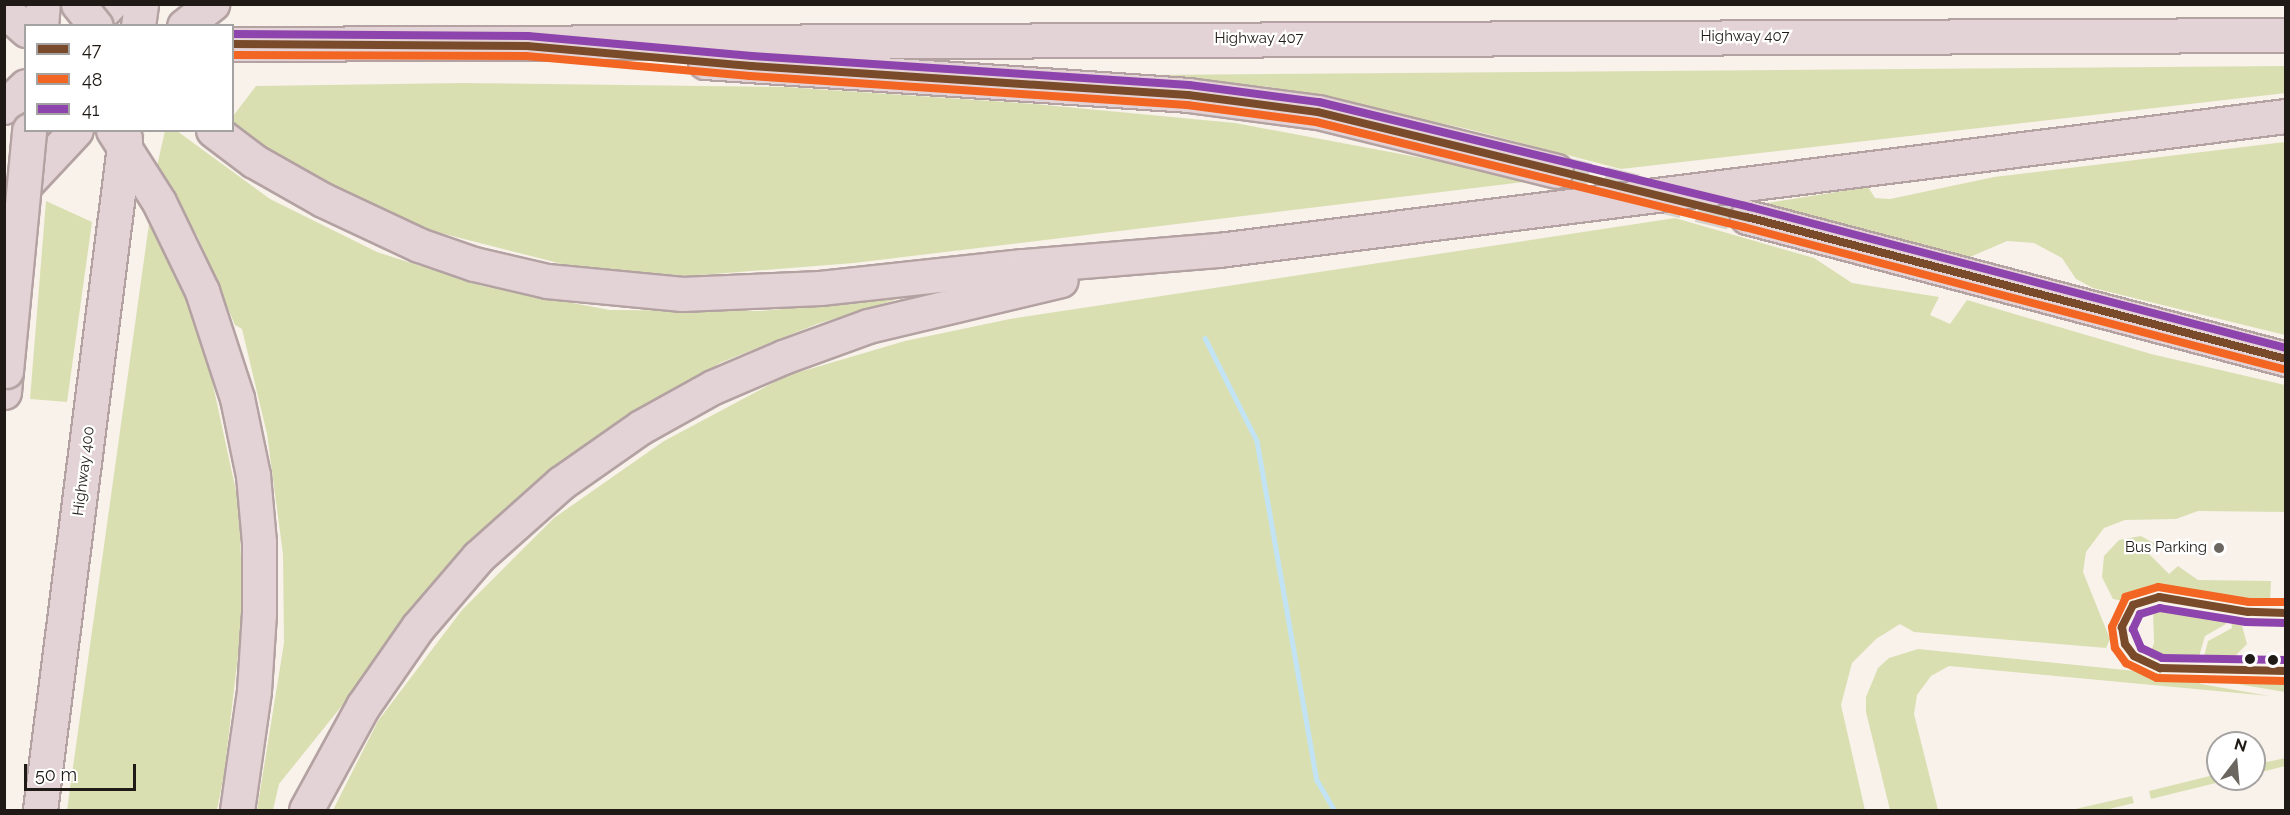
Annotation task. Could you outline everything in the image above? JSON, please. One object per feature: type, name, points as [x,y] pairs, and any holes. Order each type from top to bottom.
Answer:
[{"type":"highway","points":[[41,24],[43,4]]},
{"type":"highway","points":[[78,4],[94,24]]},
{"type":"highway","points":[[90,24],[110,4]]},
{"type":"highway","points":[[138,24],[141,4]]},
{"type":"highway","points":[[187,24],[212,4]]},
{"type":"highway","points":[[4,10],[24,28]]},
{"type":"highway","name":"Highway 407","points":[[234,44],[527,46],[2286,35]]},
{"type":"highway","points":[[4,45],[24,45]]},
{"type":"highway","points":[[527,46],[751,66],[1020,81],[1188,95],[1318,112],[1556,171]]},
{"type":"highway","points":[[4,107],[24,88]]},
{"type":"highway","points":[[216,132],[285,179],[366,222],[474,264],[547,281],[626,290],[763,292],[1219,250],[2286,116]]},
{"type":"highway","points":[[5,381],[29,132]]},
{"type":"highway","points":[[4,212],[17,193],[74,132]]},
{"type":"highway","points":[[114,132],[174,230],[214,323],[237,398],[254,475],[259,542],[254,691],[237,810]]},
{"type":"highway","name":"Highway 400","points":[[40,810],[126,132]]},
{"type":"highway","points":[[1748,217],[2286,359]]},
{"type":"highway","points":[[306,810],[363,706],[418,627],[478,557],[561,483],[641,427],[713,387],[868,326],[1021,289],[1219,250]]},
{"type":"green space","points":[[2285,66],[2286,93],[1621,169],[1468,129],[1270,87],[1151,75]]},
{"type":"green space","points":[[463,83],[786,87],[1035,104],[1235,123],[1540,180],[854,263],[688,276],[570,266],[417,227],[290,166],[234,125],[234,115],[256,86]]},
{"type":"green space","points":[[165,132],[178,132],[270,199],[377,252],[482,286],[610,310],[761,311],[911,295],[817,324],[720,363],[572,454],[472,544],[279,784],[273,810],[257,810],[284,643],[283,554],[267,434],[242,329],[235,325],[198,237],[157,166]]},
{"type":"green space","points":[[2285,142],[2285,335],[2093,288],[2076,279],[2062,258],[2034,243],[2007,241],[1970,257],[1748,206],[1868,187],[1875,198],[1890,199],[1994,177]]},
{"type":"green space","points":[[46,201],[92,222],[67,402],[30,399]]},
{"type":"green space","points":[[1675,218],[1814,258],[1852,283],[1939,297],[1930,315],[1950,324],[1967,300],[2151,354],[2285,385],[2285,512],[2198,511],[2176,519],[2125,520],[2104,528],[2086,552],[2083,572],[2110,639],[2106,648],[1914,632],[1900,624],[1876,639],[1852,663],[1841,705],[1865,810],[333,810],[378,721],[462,610],[554,518],[664,441],[786,376],[905,341],[1010,319]]},
{"type":"green space","points":[[149,224],[185,294],[210,371],[239,505],[243,613],[224,775],[217,810],[67,810]]},
{"type":"green space","points":[[2141,536],[2155,544],[2148,553],[2169,574],[2178,566],[2198,580],[2271,581],[2270,601],[2158,586],[2134,592],[2124,601],[2113,599],[2102,577],[2104,556],[2119,540]]},
{"type":"green space","points":[[2153,608],[2225,619],[2226,624],[2205,636],[2198,660],[2155,660],[2149,657],[2154,643]]},
{"type":"green space","points":[[2231,620],[2241,622],[2247,644],[2232,659],[2203,660],[2208,641],[2232,628]]},
{"type":"green space","points":[[1918,649],[2194,677],[2201,684],[2270,696],[1949,666],[1931,676],[1917,695],[1914,714],[1938,810],[1890,810],[1866,712],[1866,697],[1878,668],[1889,658]]},
{"type":"green space","points":[[2206,677],[2285,683],[2285,692],[2207,679]]},
{"type":"green space","points":[[2285,758],[2285,766],[2266,771],[2266,762]]},
{"type":"green space","points":[[2206,777],[2206,785],[2151,799],[2149,791]]},
{"type":"green space","points":[[2132,796],[2134,803],[2105,810],[2071,810]]},
{"type":"waterway","points":[[1205,338],[1257,441],[1317,780],[1334,810]]},
{"type":"tunnel","points":[[1556,171],[1747,217]]},
{"type":"transit line","name":"41","points":[[234,34],[528,36],[752,56],[1189,85],[1319,102],[1750,207],[2286,348]]},
{"type":"transit line","name":"47","points":[[234,44],[527,46],[751,66],[1188,95],[1318,112],[1747,217],[2286,359]]},
{"type":"transit line","name":"48","points":[[234,55],[526,56],[750,76],[1187,105],[1316,122],[1744,227],[2283,369]]},
{"type":"transit line","name":"48","points":[[2286,602],[2249,602],[2158,587],[2126,597],[2112,627],[2115,648],[2126,663],[2157,678],[2286,681]]},
{"type":"transit line","name":"47","points":[[2286,613],[2248,612],[2159,597],[2133,605],[2122,627],[2125,644],[2134,656],[2160,668],[2286,671]]},
{"type":"transit line","name":"41","points":[[2286,623],[2246,622],[2160,608],[2140,614],[2133,629],[2141,648],[2162,658],[2286,660]]},
{"type":"place","name":"Bus Parking","points":[[2219,548]]}]
